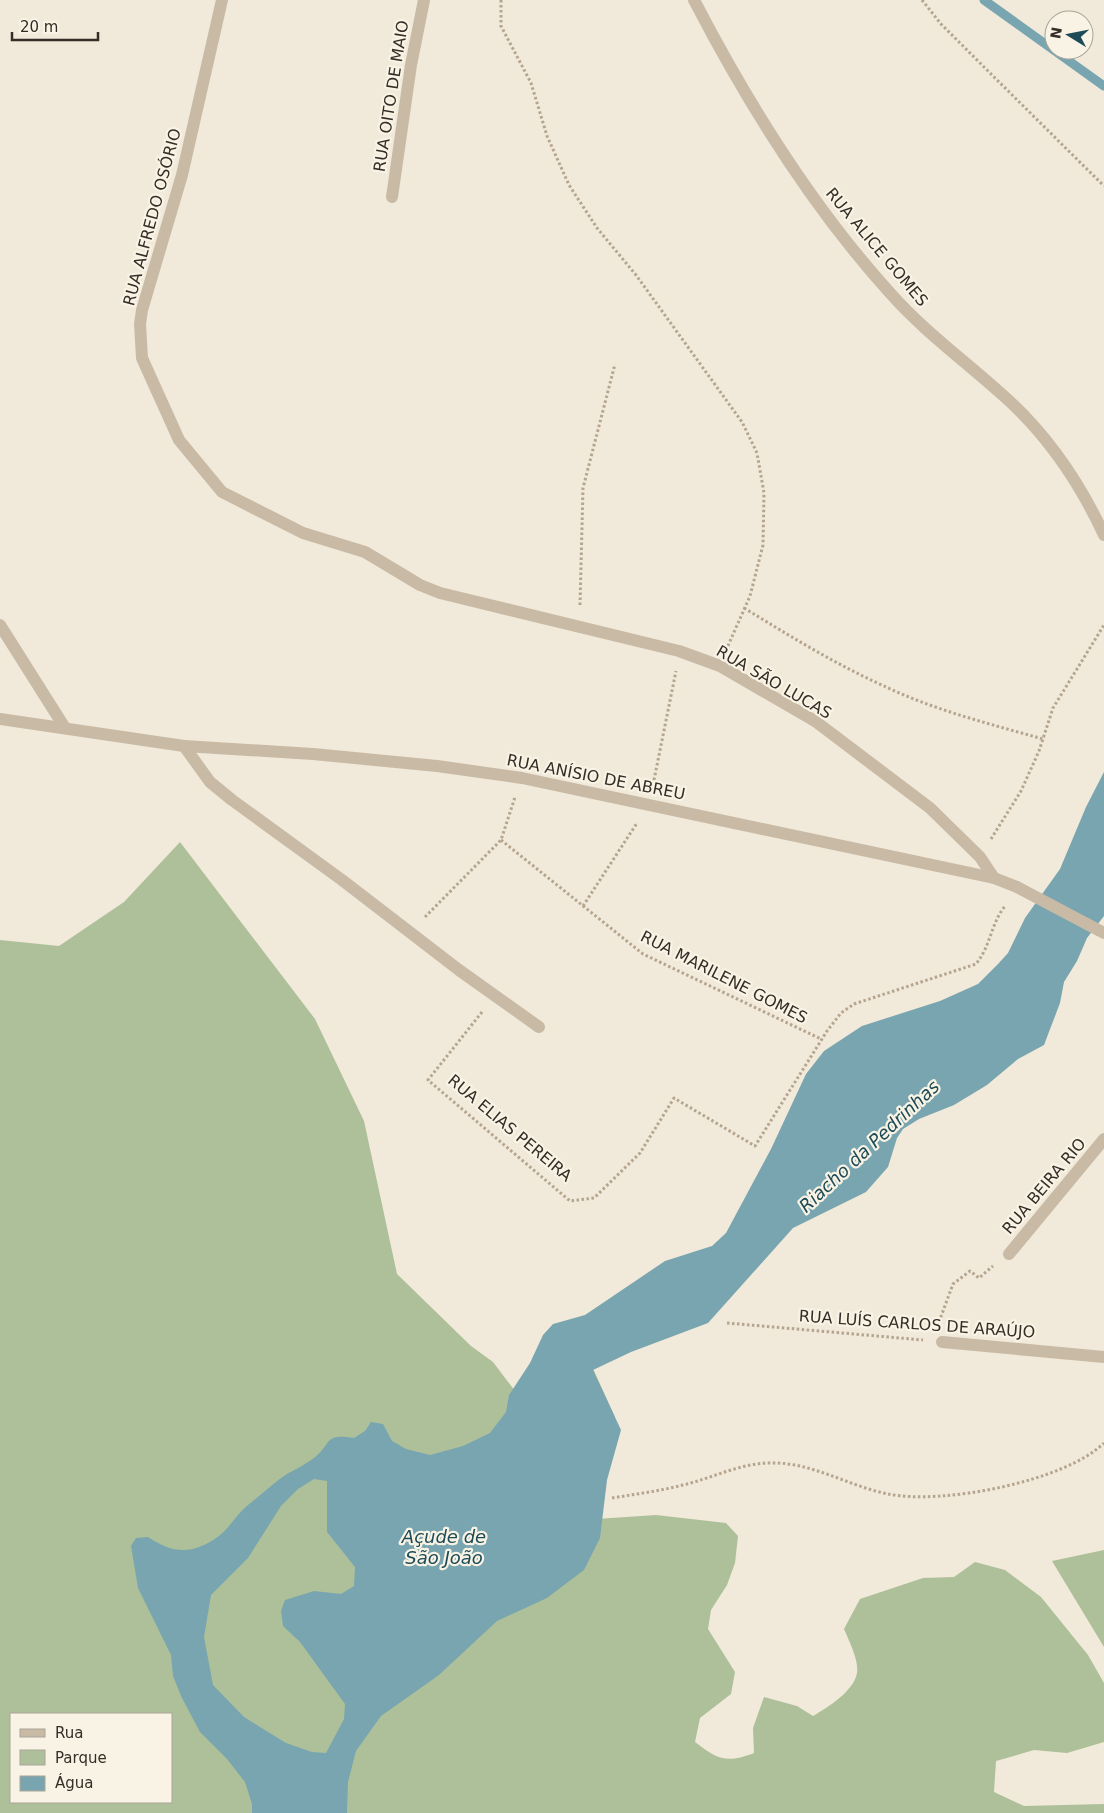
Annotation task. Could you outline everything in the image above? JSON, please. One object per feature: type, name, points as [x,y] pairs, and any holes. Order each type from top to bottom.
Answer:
[{"type":"street","name":"RUA ALFREDO OSÓRIO","points":[[222,0],[182,175],[142,310],[140,324],[142,358],[179,440],[222,492],[303,533],[365,552],[420,584],[459,599]]},
{"type":"street","name":"RUA OITO DE MAIO","points":[[392,198],[411,65],[424,0]]},
{"type":"street","name":"RUA ALICE GOMES","points":[[694,0],[726,62],[835,227],[891,295],[939,342],[999,391],[1036,429],[1076,482],[1104,534]]},
{"type":"street","name":"RUA SÃO LUCAS","points":[[459,599],[679,651],[720,666],[815,721],[930,808],[980,857],[994,878]]},
{"type":"street","points":[[0,625],[65,728]]},
{"type":"street","name":"RUA ANÍSIO DE ABREU","points":[[0,719],[184,746],[313,754],[437,766],[522,778],[994,878],[1017,887],[1104,933]]},
{"type":"street","points":[[184,746],[210,782],[539,1027]]},
{"type":"street","name":"RUA BEIRA RIO","points":[[1009,1254],[1104,1139]]},
{"type":"street","name":"RUA LUÍS CARLOS DE ARAÚJO","points":[[942,1342],[1104,1357]]},
{"type":"path","points":[[501,0],[501,26],[531,83],[547,136],[569,184],[597,228],[636,276],[738,415],[757,453],[764,493],[763,545],[750,596],[720,666]]},
{"type":"path","points":[[922,0],[941,24],[1050,135],[1104,186]]},
{"type":"path","points":[[580,628],[580,543],[583,488],[615,364]]},
{"type":"path","points":[[744,608],[814,651],[885,687],[973,719],[1043,739]]},
{"type":"path","points":[[980,857],[1021,791],[1043,739],[1053,708],[1104,625]]},
{"type":"path","points":[[410,932],[501,840],[522,778]]},
{"type":"path","name":"RUA MARILENE GOMES","points":[[501,840],[643,954],[821,1039]]},
{"type":"path","name":"RUA ELIAS PEREIRA","points":[[494,995],[428,1080],[570,1201],[594,1198],[640,1153],[674,1098],[755,1146],[821,1039],[841,1013],[854,1004],[976,964],[984,955],[990,942],[998,914],[1009,902]]},
{"type":"path","points":[[942,1342],[939,1320],[953,1284],[970,1271],[979,1278],[1009,1254]]},
{"type":"path","name":"RUA LUÍS CARLOS DE ARAÚJO","points":[[727,1323],[942,1342]]},
{"type":"path","points":[[612,1498],[684,1485],[747,1466],[771,1463],[800,1465],[888,1494],[912,1498],[939,1497],[995,1488],[1041,1476],[1073,1464],[1104,1443]]},
{"type":"green space","points":[[180,842],[315,1019],[364,1121],[397,1274],[471,1346],[493,1362],[518,1395],[585,1351],[615,1417],[596,1519],[656,1515],[726,1523],[738,1536],[735,1563],[727,1585],[711,1610],[708,1629],[735,1672],[731,1694],[700,1718],[695,1742],[722,1758],[736,1758],[754,1753],[753,1728],[764,1697],[797,1706],[813,1716],[839,1698],[855,1680],[857,1668],[855,1657],[844,1629],[860,1599],[923,1578],[954,1577],[975,1562],[1005,1570],[1041,1597],[1088,1655],[1104,1683],[1104,1742],[1067,1753],[1034,1750],[996,1761],[994,1792],[1024,1806],[1104,1804],[1104,1813],[0,1813],[0,940],[59,946],[124,902]]},
{"type":"green space","points":[[1104,1550],[1104,1647],[1052,1561]]},
{"type":"water","name":"Açude de São João","points":[[1104,772],[1104,916],[1087,938],[1077,961],[1064,982],[1060,1003],[1044,1045],[1018,1059],[987,1085],[954,1105],[919,1119],[903,1129],[897,1138],[888,1167],[866,1192],[793,1228],[708,1323],[631,1352],[593,1370],[621,1430],[607,1480],[600,1538],[584,1570],[547,1598],[497,1621],[439,1675],[381,1716],[356,1751],[348,1782],[347,1813],[252,1813],[252,1804],[245,1782],[227,1759],[200,1732],[182,1698],[173,1676],[171,1655],[138,1588],[131,1546],[136,1538],[148,1537],[166,1547],[175,1549],[183,1550],[200,1547],[219,1536],[240,1512],[287,1474],[314,1458],[332,1438],[354,1438],[365,1431],[371,1422],[383,1424],[392,1441],[406,1449],[430,1455],[463,1446],[490,1433],[506,1412],[509,1395],[530,1363],[543,1335],[553,1324],[585,1315],[665,1261],[712,1246],[726,1233],[771,1149],[806,1074],[824,1051],[862,1026],[940,1001],[978,984],[998,964],[1008,953],[1025,918],[1060,869],[1086,807]],"holes":[[[314,1479],[327,1481],[327,1532],[355,1567],[354,1586],[341,1594],[314,1591],[285,1600],[281,1611],[283,1626],[300,1642],[345,1704],[344,1719],[326,1753],[312,1752],[286,1743],[244,1717],[213,1685],[204,1637],[211,1595],[248,1558],[281,1506],[298,1489]]]},
{"type":"waterway","points":[[984,0],[1104,86]]},
{"type":"water label","name":"Riacho da Pedrinhas","points":[[869,1146]]}]
